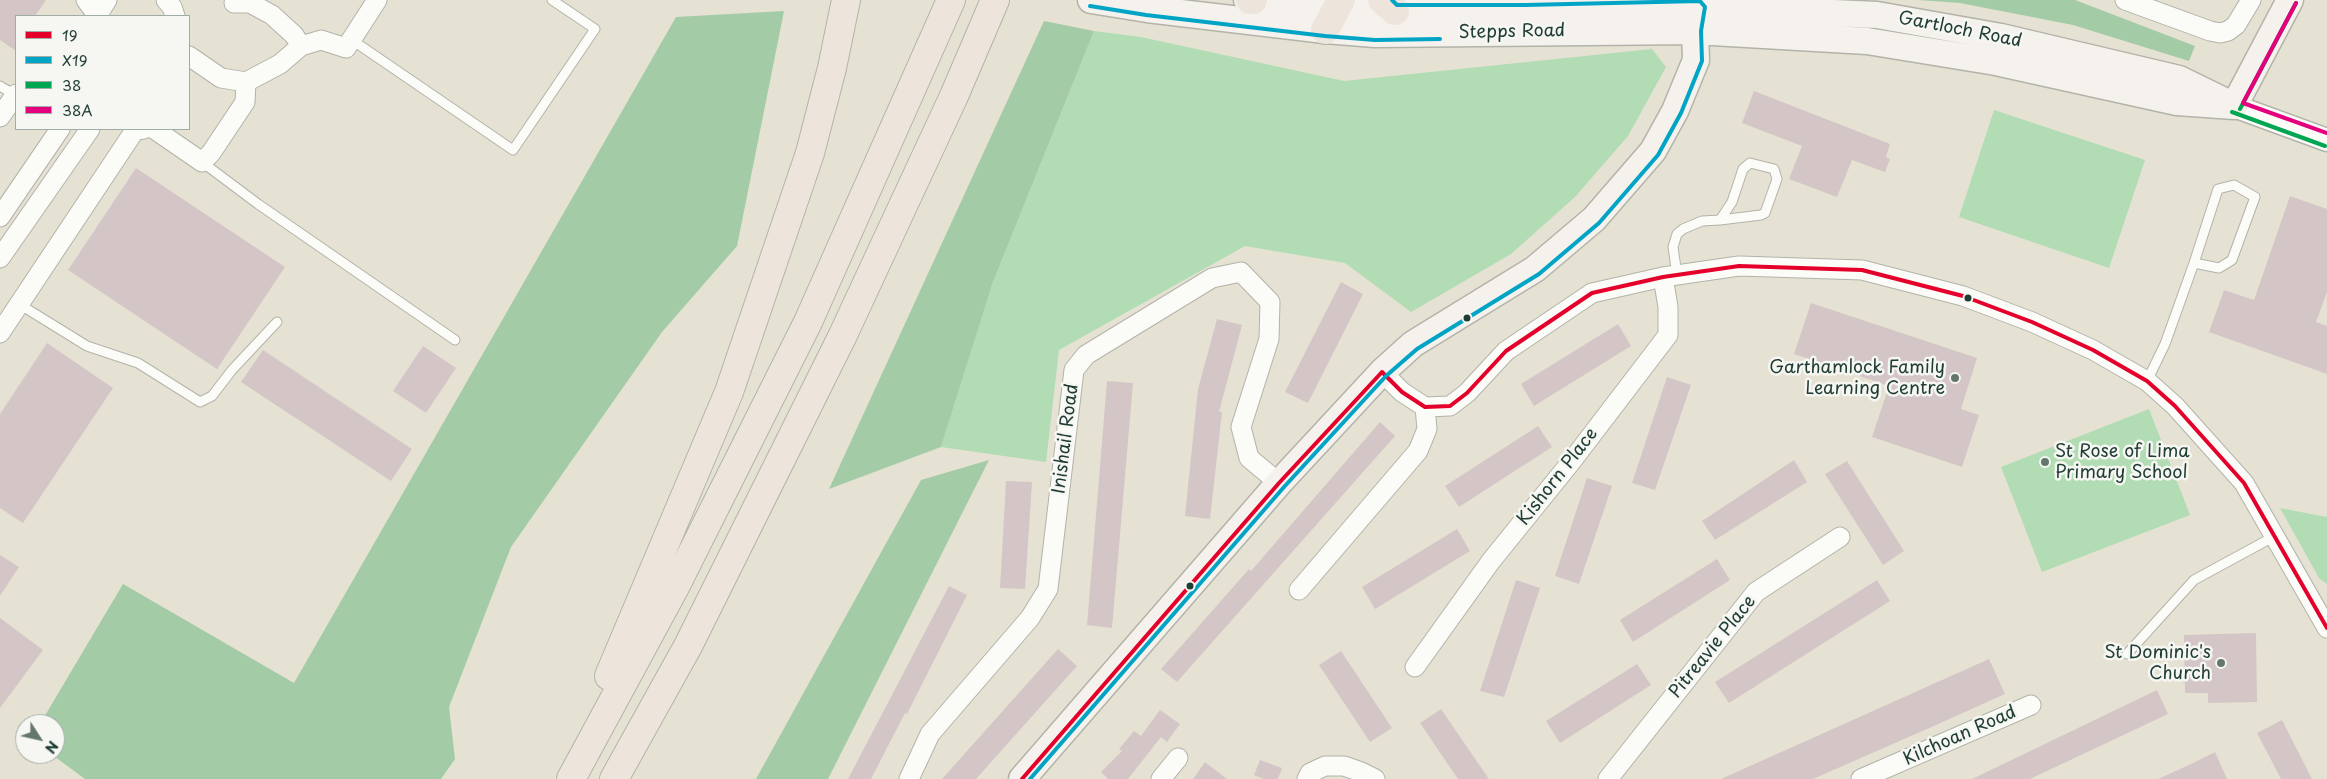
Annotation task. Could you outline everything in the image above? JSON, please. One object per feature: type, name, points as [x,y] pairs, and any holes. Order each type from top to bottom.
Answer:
[{"type":"highway","points":[[571,779],[676,585],[808,322],[951,0]]},
{"type":"highway","points":[[614,779],[688,646],[824,372],[954,96],[995,0]]},
{"type":"highway","points":[[954,96],[1009,0]]},
{"type":"highway","points":[[566,779],[729,392],[810,153],[832,68],[843,7]]},
{"type":"main road","name":"Stepps Road","points":[[1090,0],[1147,9],[1328,10],[1389,5],[1525,11],[1698,12]]},
{"type":"main road","name":"Stepps Road","points":[[1250,0],[1328,10],[1375,34],[1698,12]]},
{"type":"main road","points":[[2234,106],[2290,0]]},
{"type":"main road","points":[[1022,779],[1279,483],[1382,372],[1413,344],[1535,269],[1594,219],[1653,151],[1675,111],[1696,60],[1698,12]]},
{"type":"main road","name":"Gartloch Road","points":[[1698,12],[1996,62],[2178,102],[2234,106]]},
{"type":"street","points":[[190,57],[221,78],[246,82],[280,64],[300,46],[320,40],[346,48],[377,0]]},
{"type":"street","points":[[2125,0],[2210,32],[2220,33],[2228,31],[2236,25],[2251,0]]},
{"type":"street","points":[[234,3],[250,3],[272,15],[294,35],[300,46]]},
{"type":"street","points":[[155,130],[202,162],[211,153],[245,102],[246,82]]},
{"type":"street","points":[[0,117],[10,92]]},
{"type":"street","points":[[2234,106],[2327,140]]},
{"type":"street","points":[[0,217],[59,130]]},
{"type":"street","points":[[0,258],[89,130]]},
{"type":"street","points":[[0,333],[136,130]]},
{"type":"street","points":[[1382,372],[1402,392],[1425,407],[1450,406],[1467,393],[1506,352],[1592,293],[1670,276],[1739,266],[1862,270],[1963,296],[2032,322],[2093,350],[2147,382],[2175,406],[2244,483],[2275,536],[2322,608],[2327,628]]},
{"type":"street","name":"Inishail Road","points":[[908,779],[930,734],[1030,618],[1048,589],[1074,370],[1086,355],[1212,278],[1241,272],[1270,302],[1269,338],[1241,427],[1248,458],[1279,483]]},
{"type":"street","name":"Kishorn Place","points":[[1415,667],[1491,561],[1571,462],[1668,335],[1670,276]]},
{"type":"street","points":[[1299,590],[1418,451],[1427,429],[1425,407]]},
{"type":"street","name":"Pitreavie Place","points":[[1608,779],[1756,592],[1840,537]]},
{"type":"street","name":"Kilchoan Road","points":[[1861,779],[2031,705]]},
{"type":"street","points":[[1160,779],[1178,758]]},
{"type":"street","points":[[1308,776],[1325,766],[1344,766],[1375,779]]},
{"type":"lane","points":[[352,40],[512,150],[595,29],[552,0]]},
{"type":"lane","points":[[202,162],[258,204],[455,340]]},
{"type":"lane","points":[[1670,276],[1673,247],[1677,234],[1683,229],[1702,221],[1720,220],[1756,216],[1765,213],[1777,179],[1774,169],[1750,163],[1743,169],[1732,202],[1720,220]]},
{"type":"lane","points":[[2147,382],[2164,344],[2194,263],[2218,189],[2234,185],[2255,197],[2232,260],[2218,268],[2194,263]]},
{"type":"lane","points":[[19,304],[87,346],[138,362],[200,402],[212,396],[232,370],[277,322]]},
{"type":"lane","points":[[2127,654],[2194,580],[2275,536]]},
{"type":"green space","points":[[1918,0],[2075,0],[2195,46],[2189,61],[2073,25],[1960,3]]},
{"type":"green space","points":[[784,11],[737,246],[662,332],[511,547],[449,707],[455,759],[441,779],[85,779],[65,764],[65,714],[46,714],[123,584],[294,683],[676,17]]},
{"type":"green space","points":[[1044,21],[1094,31],[993,282],[941,447],[829,489]]},
{"type":"green space","points":[[1094,31],[1141,37],[1344,81],[1652,49],[1666,67],[1628,136],[1575,197],[1511,254],[1411,312],[1345,263],[1245,246],[1059,350],[1046,462],[941,447],[993,282]]},
{"type":"green space","points":[[1994,110],[2145,160],[2109,268],[1959,217]]},
{"type":"green space","points":[[2149,409],[2190,515],[2042,572],[2001,467]]},
{"type":"green space","points":[[989,460],[828,779],[756,779],[921,480]]},
{"type":"green space","points":[[2280,508],[2327,517],[2327,584],[2319,578]]},
{"type":"building","points":[[0,0],[46,0],[36,15],[15,15],[15,50],[0,40]]},
{"type":"building","points":[[1754,91],[1890,144],[1886,157],[1890,159],[1885,172],[1852,160],[1837,197],[1789,179],[1802,146],[1742,123]]},
{"type":"building","points":[[136,168],[285,267],[217,369],[68,270]]},
{"type":"building","points":[[2290,196],[2327,209],[2327,292],[2316,322],[2327,326],[2327,374],[2209,332],[2224,290],[2254,300]]},
{"type":"building","points":[[1341,282],[1363,294],[1308,403],[1285,392]]},
{"type":"building","points":[[1811,303],[1977,358],[1961,409],[1979,415],[1962,467],[1872,437],[1889,386],[1794,354]]},
{"type":"building","points":[[1217,319],[1242,325],[1219,412],[1222,412],[1210,519],[1185,516],[1198,389]]},
{"type":"building","points":[[1618,324],[1631,346],[1534,406],[1521,384]]},
{"type":"building","points":[[47,343],[113,388],[23,523],[0,508],[0,414]]},
{"type":"building","points":[[423,346],[456,368],[426,413],[393,391]]},
{"type":"building","points":[[263,350],[412,449],[391,481],[241,382]]},
{"type":"building","points":[[1667,377],[1691,385],[1655,490],[1632,483]]},
{"type":"building","points":[[1107,381],[1133,383],[1112,628],[1087,625]]},
{"type":"building","points":[[1380,422],[1395,436],[1177,682],[1161,669],[1249,569],[1251,571]]},
{"type":"building","points":[[1538,426],[1552,447],[1459,507],[1445,486]]},
{"type":"building","points":[[1794,460],[1807,482],[1715,540],[1702,521]]},
{"type":"building","points":[[1847,461],[1904,551],[1883,565],[1825,474]]},
{"type":"building","points":[[1587,478],[1612,486],[1579,584],[1555,576]]},
{"type":"building","points":[[1006,481],[1032,482],[1025,589],[1000,588]]},
{"type":"building","points":[[1457,529],[1470,551],[1375,609],[1362,587]]},
{"type":"building","points":[[0,555],[19,567],[0,596]]},
{"type":"building","points":[[1717,559],[1730,580],[1633,642],[1620,620]]},
{"type":"building","points":[[1516,580],[1540,588],[1504,697],[1480,691]]},
{"type":"building","points":[[1877,580],[1890,601],[1729,703],[1715,682]]},
{"type":"building","points":[[949,586],[967,595],[907,714],[905,713],[871,779],[848,779]]},
{"type":"building","points":[[0,618],[43,650],[0,708]]},
{"type":"building","name":"St Dominic's Church","points":[[2256,633],[2257,702],[2208,703],[2208,693],[2185,693],[2184,635]]},
{"type":"building","points":[[1058,649],[1077,666],[976,779],[942,779]]},
{"type":"building","points":[[1341,651],[1392,728],[1370,742],[1319,665]]},
{"type":"building","points":[[1989,659],[2005,694],[1936,725],[1813,779],[1721,779]]},
{"type":"building","points":[[1637,664],[1651,685],[1560,743],[1546,721]]},
{"type":"building","points":[[2157,690],[2168,714],[2030,779],[1972,779]]},
{"type":"building","points":[[1441,709],[1489,779],[1458,779],[1420,723]]},
{"type":"building","points":[[1160,710],[1180,724],[1167,742],[1161,737],[1128,779],[1108,779],[1101,772],[1122,751],[1119,749],[1134,731],[1141,736]]},
{"type":"building","points":[[2282,720],[2312,779],[2281,779],[2257,733]]},
{"type":"building","points":[[2215,752],[2227,779],[2158,779],[2191,764]]},
{"type":"building","points":[[1260,760],[1282,768],[1278,779],[1264,779],[1254,775]]},
{"type":"building","points":[[1205,762],[1227,779],[1193,779]]},
{"type":"transit line","name":"X19","points":[[1030,779],[1284,487],[1386,376],[1417,349],[1539,274],[1599,223],[1658,155],[1681,113],[1702,61],[1701,31],[1705,7],[1700,1],[1525,5],[1397,5],[1392,0]]},
{"type":"transit line","name":"38","points":[[2240,109],[2296,3]]},
{"type":"transit line","name":"38A","points":[[2296,3],[2243,103],[2327,133]]},
{"type":"transit line","name":"X19","points":[[1090,6],[1146,15],[1325,36],[1375,40],[1440,39]]},
{"type":"transit line","name":"38","points":[[2232,112],[2325,146]]},
{"type":"transit line","name":"19","points":[[1382,372],[1402,392],[1425,407],[1450,406],[1467,393],[1506,351],[1592,293],[1663,277],[1739,266],[1862,270],[1963,296],[2032,322],[2093,350],[2147,381],[2175,406],[2244,483],[2327,628]]},
{"type":"transit line","name":"19","points":[[1022,779],[1279,483],[1382,372]]},
{"type":"place","name":"Garthamlock Family Learning Centre","points":[[1955,378]]},
{"type":"place","name":"St Rose of Lima Primary School","points":[[2045,462]]},
{"type":"place","name":"St Dominic's Church","points":[[2221,663]]}]
